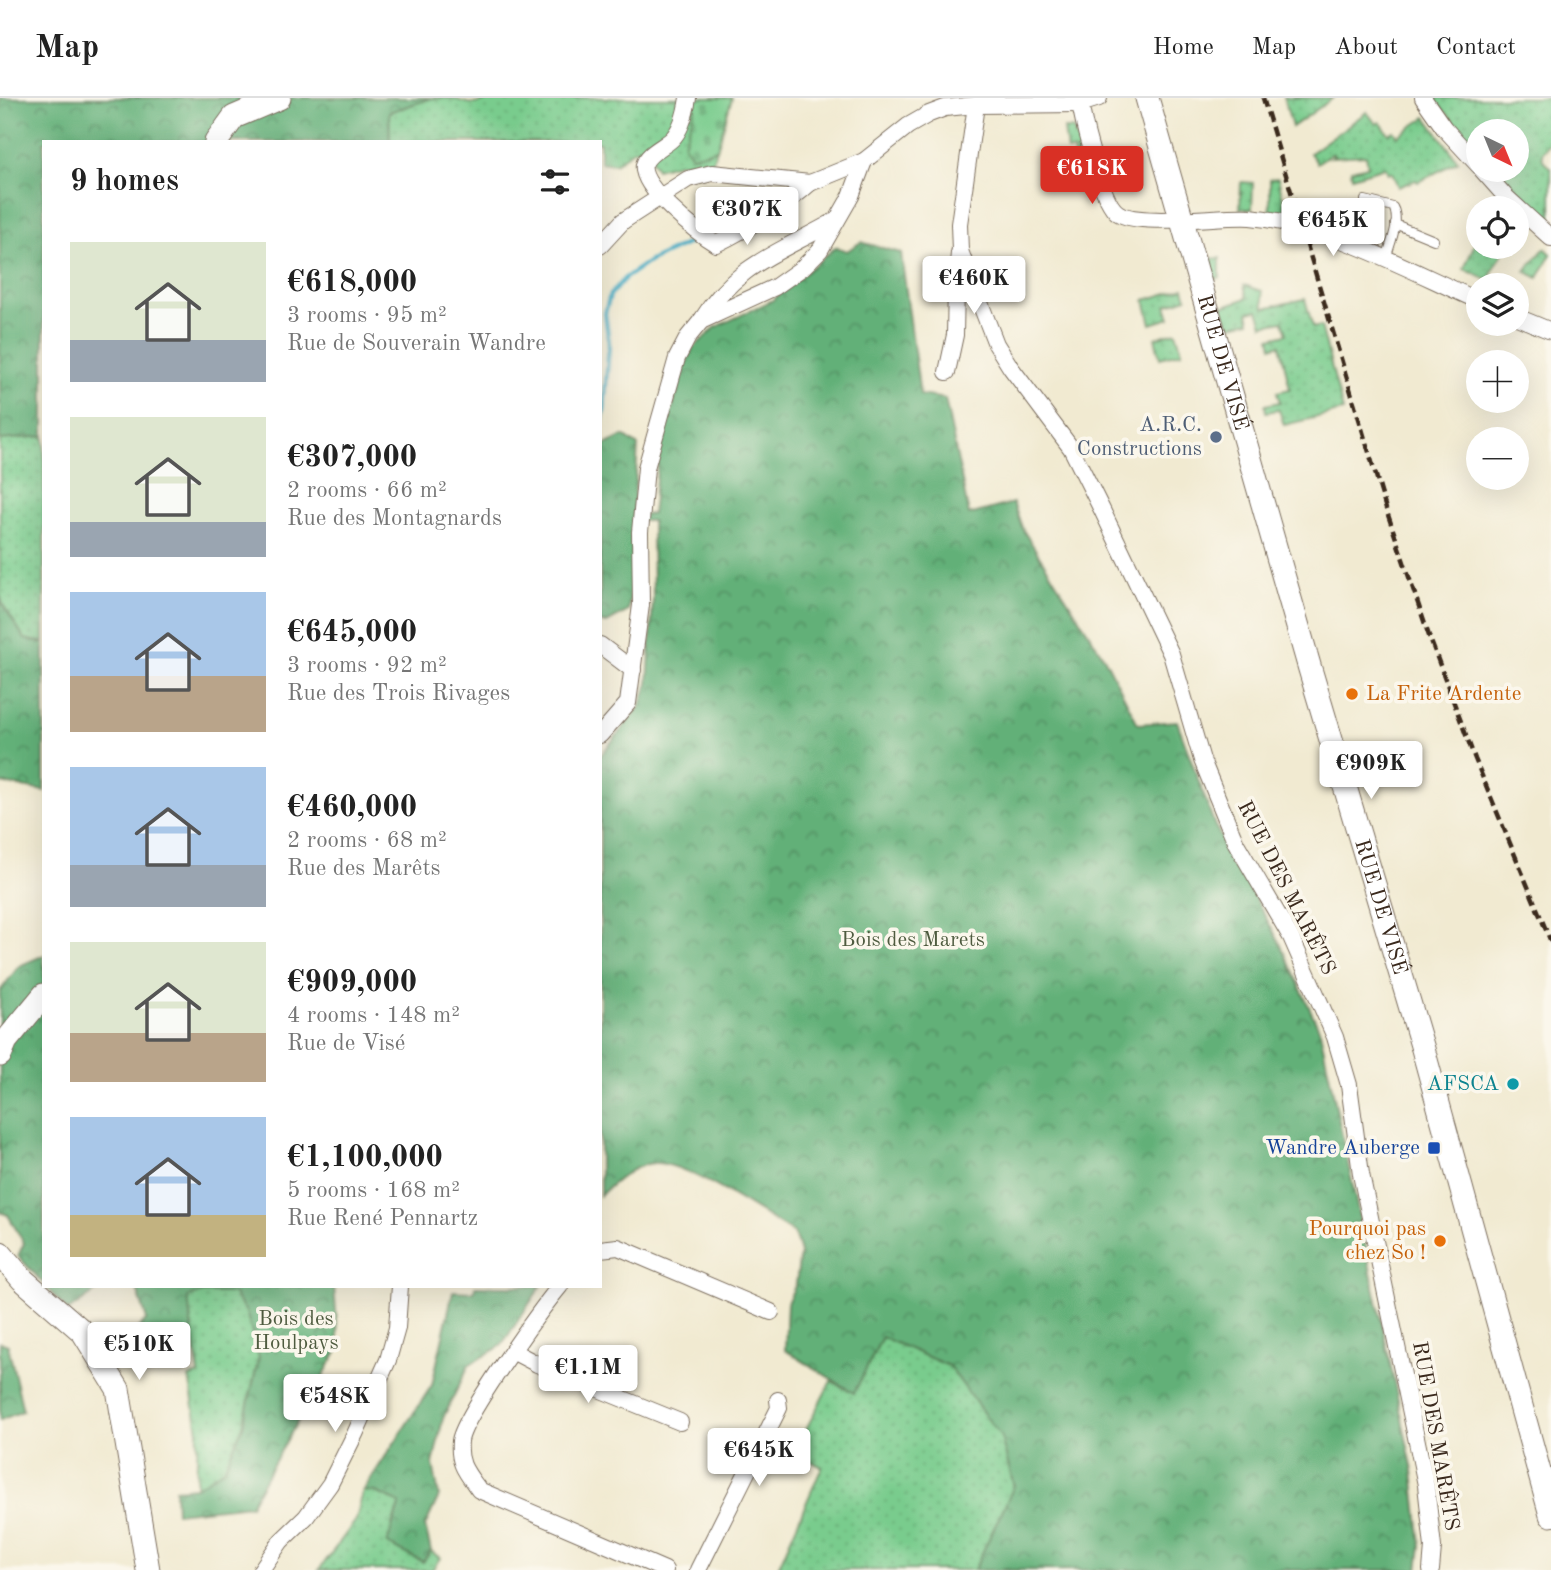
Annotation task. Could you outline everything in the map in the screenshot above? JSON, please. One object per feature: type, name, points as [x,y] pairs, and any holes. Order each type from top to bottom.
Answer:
[{"type":"street","points":[[217,140],[233,117],[279,98]]},
{"type":"street","points":[[688,98],[679,130],[649,157],[644,166],[645,177],[685,221],[716,244],[797,195],[810,183],[864,162],[908,126],[929,114],[945,108],[976,105],[1080,104],[1099,98]]},
{"type":"street","name":"RUE DE VISÉ","points":[[1147,98],[1310,669],[1423,1049],[1551,1516]]},
{"type":"street","points":[[1423,98],[1444,128],[1466,152]]},
{"type":"street","points":[[1080,104],[1096,167],[1114,211],[1123,216],[1183,219],[1250,217],[1301,227],[1386,259],[1466,295]]},
{"type":"street","name":"RUE DES MARÊTS","points":[[976,105],[959,224],[960,251],[996,344],[1071,448],[1171,654],[1202,760],[1236,843],[1291,937],[1335,1037],[1349,1085],[1361,1174],[1426,1485],[1433,1547],[1431,1570]]},
{"type":"street","points":[[701,321],[775,287],[802,268],[820,250],[851,196],[864,162]]},
{"type":"street","points":[[602,244],[623,221],[688,179],[712,173],[810,183]]},
{"type":"street","points":[[1493,182],[1551,238]]},
{"type":"street","points":[[602,733],[628,703],[641,605],[640,532],[646,468],[677,358],[688,337],[718,295],[750,267],[836,221]]},
{"type":"street","points":[[947,372],[955,335],[960,251]]},
{"type":"street","points":[[1529,322],[1551,331]]},
{"type":"street","points":[[602,647],[633,670]]},
{"type":"street","points":[[0,1055],[6,1041],[42,997]]},
{"type":"street","points":[[602,1250],[618,1247],[771,1312]]},
{"type":"street","points":[[0,1253],[22,1279],[83,1332],[118,1389],[149,1570]]},
{"type":"street","points":[[261,1570],[281,1541],[306,1517],[330,1484],[355,1434],[388,1360],[397,1328],[400,1288]]},
{"type":"street","points":[[559,1288],[477,1404],[460,1439],[462,1468],[479,1490],[665,1570]]},
{"type":"street","points":[[514,1352],[537,1364],[680,1422]]},
{"type":"street","points":[[698,1570],[779,1408],[778,1400]]},
{"type":"lane","points":[[1365,200],[1392,207],[1395,211],[1395,224],[1386,259]]},
{"type":"lane","points":[[1395,224],[1434,240]]},
{"type":"green space","points":[[0,98],[432,98],[389,112],[390,140],[42,140],[42,436],[0,440]]},
{"type":"green space","points":[[432,98],[455,99],[473,104],[492,98],[694,98],[695,109],[684,144],[706,153],[717,149],[712,163],[679,163],[656,169],[647,150],[634,149],[615,164],[602,162],[602,140],[390,140],[389,112]]},
{"type":"green space","points":[[694,98],[732,98],[717,149],[692,156],[684,144],[695,109]]},
{"type":"green space","points":[[1284,98],[1333,98],[1292,127]]},
{"type":"green space","points":[[1433,98],[1551,98],[1551,140],[1542,153],[1543,160],[1551,168],[1551,226],[1529,203],[1529,196],[1523,196],[1509,182],[1530,182],[1530,119],[1466,119],[1466,135]]},
{"type":"green space","points":[[1367,112],[1376,124],[1380,122],[1389,134],[1394,131],[1398,136],[1426,117],[1458,161],[1418,182],[1416,180],[1398,187],[1392,172],[1388,173],[1385,167],[1352,177],[1351,170],[1368,166],[1366,155],[1331,157],[1334,155],[1332,153],[1317,163],[1310,153]]},
{"type":"green space","points":[[1064,129],[1073,129],[1087,164],[1077,168],[1073,151],[1067,151]]},
{"type":"green space","points":[[1278,178],[1287,215],[1270,211],[1270,179]]},
{"type":"green space","points":[[1241,182],[1253,183],[1252,209],[1240,209]]},
{"type":"green space","name":"Bois des Marets","points":[[861,242],[901,253],[920,395],[945,399],[969,515],[1013,503],[1023,530],[1105,659],[1138,724],[1177,721],[1215,826],[1281,945],[1320,1031],[1413,1471],[1421,1546],[1418,1570],[974,1570],[1014,1486],[1001,1437],[949,1366],[882,1337],[854,1393],[785,1350],[787,1303],[796,1284],[800,1253],[794,1233],[704,1180],[668,1165],[654,1163],[632,1170],[602,1194],[602,754],[640,707],[648,684],[653,599],[652,521],[633,521],[633,577],[628,611],[602,623],[602,450],[604,445],[624,436],[638,446],[633,516],[652,514],[659,454],[685,366],[693,348],[716,327],[773,300],[836,247],[847,251]]},
{"type":"green space","points":[[1545,248],[1551,254],[1538,278],[1525,271]]},
{"type":"green space","points":[[1220,258],[1220,277],[1213,280],[1207,259]]},
{"type":"green space","points":[[1468,259],[1499,259],[1492,273],[1473,273],[1464,269]]},
{"type":"green space","points":[[1244,285],[1262,291],[1264,308],[1305,299],[1313,328],[1321,326],[1343,411],[1284,425],[1279,410],[1266,412],[1265,405],[1280,402],[1277,392],[1290,389],[1280,344],[1272,347],[1270,338],[1287,334],[1283,321],[1263,325],[1258,310],[1248,312],[1250,321],[1227,326],[1222,307],[1247,298]]},
{"type":"green space","points":[[1184,288],[1187,298],[1166,305],[1170,318],[1151,324],[1145,300]]},
{"type":"green space","points":[[1176,332],[1182,352],[1160,358],[1155,338]]},
{"type":"green space","points":[[42,436],[42,643],[25,640],[3,605],[0,595],[0,440]]},
{"type":"green space","points":[[0,595],[3,605],[25,639],[42,643],[42,791],[0,783]]},
{"type":"green space","points":[[42,956],[42,1282],[18,1256],[24,1243],[8,1215],[0,1212],[0,991],[19,966]]},
{"type":"green space","points":[[47,1288],[101,1288],[68,1311]]},
{"type":"green space","name":"Bois des Houlpays","points":[[137,1288],[334,1288],[339,1348],[250,1505],[176,1513],[175,1489],[196,1487],[224,1469],[243,1426],[259,1357],[246,1312],[233,1293],[202,1293],[188,1297],[193,1341],[128,1360],[119,1345],[147,1320]]},
{"type":"green space","points":[[475,1288],[540,1288],[501,1346],[469,1365],[443,1418],[433,1464],[439,1496],[425,1526],[431,1551],[423,1562],[387,1544],[400,1503],[376,1492],[363,1491],[432,1385],[453,1291],[474,1292]]},
{"type":"green space","points":[[202,1293],[233,1293],[246,1311],[259,1357],[243,1426],[224,1469],[196,1488],[198,1431],[189,1377],[199,1374],[187,1297]]},
{"type":"green space","points":[[882,1337],[949,1366],[1001,1437],[1014,1487],[974,1570],[777,1570],[822,1467],[794,1452],[831,1381],[854,1393]]},
{"type":"green space","points":[[0,1342],[8,1345],[23,1411],[0,1420]]},
{"type":"green space","points":[[363,1491],[375,1492],[400,1503],[392,1525],[423,1562],[431,1551],[440,1558],[432,1570],[319,1570],[356,1520]]},
{"type":"waterway","points":[[602,420],[609,344],[605,313],[610,295],[625,278],[650,261],[699,238]]},
{"type":"railway","points":[[1263,98],[1386,509],[1429,636],[1475,759],[1551,942]]},
{"type":"place","name":"A.R.C. Constructions","points":[[1216,437]]},
{"type":"place","name":"La Frite Ardente","points":[[1352,694]]},
{"type":"place","name":"AFSCA","points":[[1513,1084]]},
{"type":"place","name":"Wandre Auberge","points":[[1434,1148]]},
{"type":"place","name":"Pourquoi pas chez So !","points":[[1440,1241]]}]
